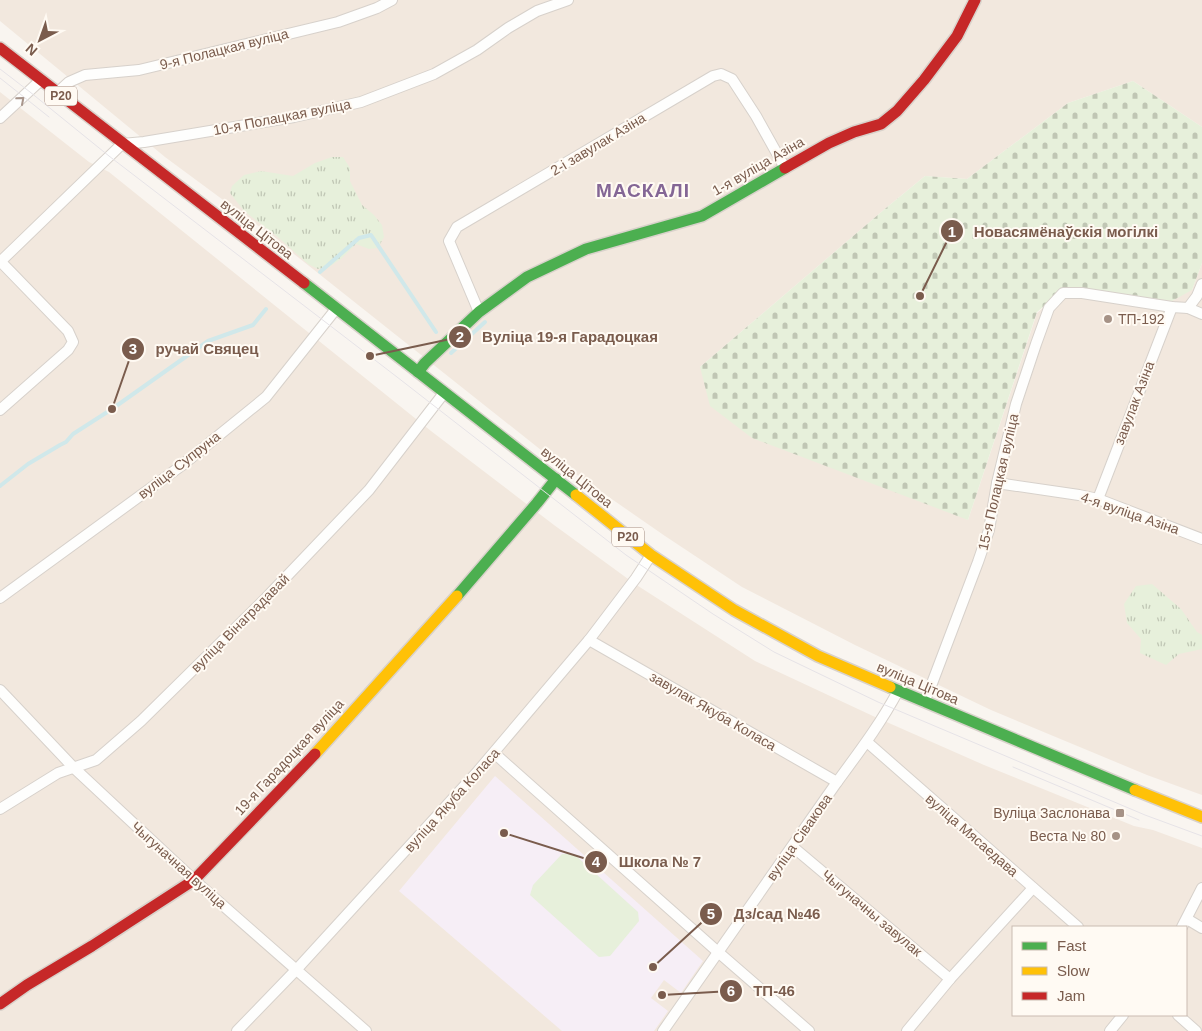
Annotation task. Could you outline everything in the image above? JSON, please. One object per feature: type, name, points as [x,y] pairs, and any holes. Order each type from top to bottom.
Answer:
[{"type":"street","name":"9-я Полацкая вуліца","points":[[57,93],[69,82],[85,75],[139,70],[328,24],[377,8],[392,0]]},
{"type":"street","name":"10-я Полацкая вуліца","points":[[122,144],[294,117],[361,102],[434,74],[477,50],[508,28],[537,11],[568,0]]},
{"type":"street","name":"1-я вуліца Азіна","points":[[418,372],[425,363],[479,312],[527,277],[586,249],[702,216],[837,139],[881,124],[897,110],[924,80],[957,36],[975,0]]},
{"type":"street","name":"вуліца Цітова","points":[[0,48],[556,479],[651,555],[734,610],[818,656],[1202,817]]},
{"type":"street","name":"2-і завулак Азіна","points":[[479,312],[449,241],[457,227],[713,76],[721,74],[732,79],[756,116],[785,168]]},
{"type":"street","points":[[0,118],[41,80]]},
{"type":"street","points":[[0,410],[68,350],[72,342],[68,331],[0,262],[122,144]]},
{"type":"street","points":[[1188,308],[1197,296],[1202,284]]},
{"type":"street","name":"15-я Полацкая вуліца","points":[[924,702],[989,530],[1016,404],[1049,308],[1063,294],[1082,293],[1172,307]]},
{"type":"street","points":[[1172,307],[1188,308],[1202,314]]},
{"type":"street","name":"завулак Азіна","points":[[1098,499],[1172,307]]},
{"type":"street","name":"вуліца Супруна","points":[[0,598],[180,466],[266,397],[336,309]]},
{"type":"street","name":"вуліца Вінаградавай","points":[[0,809],[58,773],[96,760],[141,721],[266,598],[368,490],[444,393]]},
{"type":"street","name":"19-я Гарадоцкая вуліца","points":[[0,1004],[194,880],[314,754],[438,618],[556,479]]},
{"type":"street","name":"4-я вуліца Азіна","points":[[998,483],[1098,499],[1202,539]]},
{"type":"street","name":"вуліца Якуба Коласа","points":[[237,1031],[297,969],[494,753],[589,640],[651,555]]},
{"type":"street","name":"завулак Якуба Коласа","points":[[589,640],[837,782]]},
{"type":"street","name":"Чыгуначная вуліца","points":[[0,690],[73,767],[194,880],[366,1031]]},
{"type":"street","name":"вуліца Сівакова","points":[[663,1031],[867,742],[898,690]]},
{"type":"street","name":"вуліца Мясаедава","points":[[867,742],[1077,926]]},
{"type":"street","points":[[494,753],[809,1031]]},
{"type":"street","name":"Чыгуначны завулак","points":[[793,847],[950,979]]},
{"type":"street","points":[[907,1031],[950,979],[1033,888]]},
{"type":"street","points":[[1202,888],[1185,923],[1202,928]]},
{"type":"street","points":[[1110,1031],[1123,1016]]},
{"type":"street","points":[[1179,1016],[1196,1031]]},
{"type":"shaded area","points":[[0,0],[1202,0],[1202,127],[1133,81],[1068,103],[967,179],[925,176],[700,367],[968,520],[1037,313],[1067,287],[1192,290],[1202,263],[1202,795],[1147,775],[991,710],[855,645],[742,587],[541,450],[265,231],[165,157],[0,21]]},
{"type":"shaded area","points":[[0,92],[89,162],[109,172],[431,431],[554,525],[635,584],[755,661],[984,765],[1134,826],[1153,830],[1202,848],[1202,1031],[0,1031]]},
{"type":"shaded area","points":[[495,776],[703,961],[681,993],[664,980],[651,998],[668,1011],[654,1031],[562,1031],[399,891]]},
{"type":"green space","points":[[1133,81],[1202,127],[1202,263],[1192,290],[1172,301],[1067,287],[1037,312],[968,520],[752,438],[710,406],[700,367],[925,176],[967,179],[1068,103]]},
{"type":"green space","points":[[332,157],[343,157],[350,168],[350,181],[362,205],[382,225],[384,237],[378,248],[369,249],[356,244],[341,259],[329,267],[318,269],[308,264],[279,238],[244,211],[230,193],[232,186],[244,175],[261,171],[293,176],[315,163]]},
{"type":"green space","points":[[1152,584],[1181,609],[1197,632],[1202,635],[1202,649],[1179,654],[1166,665],[1140,653],[1141,639],[1127,623],[1124,604],[1136,586]]},
{"type":"green space","points":[[562,854],[574,854],[638,912],[639,921],[610,956],[599,957],[530,895],[533,885]]},
{"type":"waterway","points":[[320,272],[359,238],[371,235],[436,332]]},
{"type":"waterway","points":[[0,486],[28,464],[66,442],[73,434],[112,409],[208,341],[253,325],[266,309]]},
{"type":"waterway","points":[[451,353],[485,322]]},
{"type":"tram line","points":[[0,69],[109,156],[626,555],[713,614],[774,652],[878,702],[1145,815],[1202,836]]},
{"type":"tram line","points":[[0,78],[49,117]]},
{"type":"tram line","points":[[1013,767],[1139,820]]},
{"type":"traffic: fast","points":[[418,372],[425,363],[479,312],[527,277],[586,249],[702,216],[785,168]]},
{"type":"traffic: fast","points":[[304,283],[576,495]]},
{"type":"traffic: fast","points":[[457,596],[556,479]]},
{"type":"traffic: fast","points":[[890,687],[1135,790]]},
{"type":"traffic: slow","points":[[576,495],[651,555],[734,610],[818,656],[890,687]]},
{"type":"traffic: slow","points":[[315,754],[457,596]]},
{"type":"traffic: slow","points":[[1135,790],[1202,817]]},
{"type":"traffic: jam","points":[[785,168],[829,143],[854,132],[881,124],[897,111],[924,80],[957,36],[975,0]]},
{"type":"traffic: jam","points":[[0,48],[304,283]]},
{"type":"traffic: jam","points":[[0,1004],[194,880],[315,754]]},
{"type":"place","name":"Новасямёнаўскія могілкі","points":[[920,296]]},
{"type":"place","name":"ТП-192","points":[[1108,319]]},
{"type":"place","name":"Вуліца 19-я Гарадоцкая","points":[[370,356]]},
{"type":"place","name":"ручай Свяцец","points":[[112,409]]},
{"type":"place","name":"Вуліца Заслонава","points":[[1120,813]]},
{"type":"place","name":"Школа № 7","points":[[504,833]]},
{"type":"place","name":"Веста № 80","points":[[1116,836]]},
{"type":"place","name":"Дз/сад №46","points":[[653,967]]},
{"type":"place","name":"ТП-46","points":[[662,995]]},
{"type":"district","name":"МАСКАЛІ","points":[[643,190]]}]
